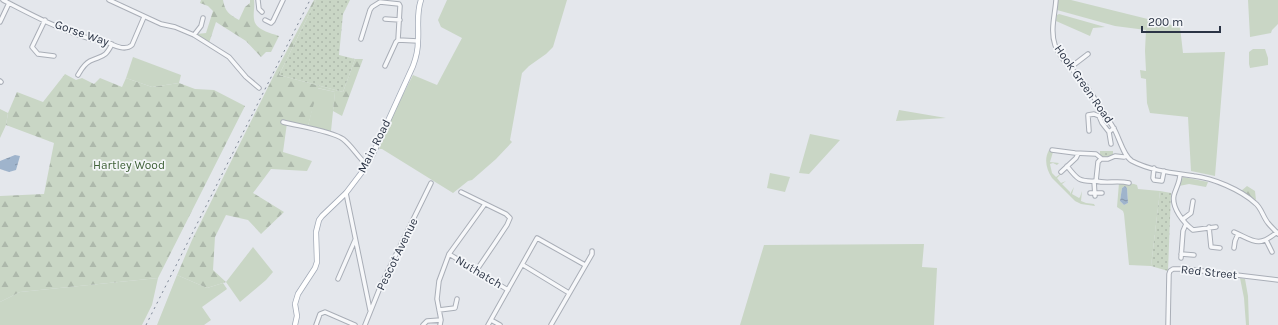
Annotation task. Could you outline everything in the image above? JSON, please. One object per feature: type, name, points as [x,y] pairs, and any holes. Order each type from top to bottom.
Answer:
[{"type":"main road","name":"Main Road","points":[[295,325],[297,316],[296,302],[298,294],[316,265],[317,254],[315,237],[317,227],[322,216],[346,193],[375,150],[408,78],[416,57],[418,41],[417,15],[421,0]]},
{"type":"street","name":"Gorse Way","points":[[3,0],[73,33],[93,40],[100,40],[124,49],[129,48],[132,45],[144,17]]},
{"type":"street","points":[[109,0],[144,17],[194,35],[229,57],[246,77],[259,88]]},
{"type":"street","points":[[258,0],[259,9],[262,12]]},
{"type":"street","points":[[265,20],[271,23],[273,21],[283,0]]},
{"type":"street","name":"Hook Green Road","points":[[1056,0],[1052,27],[1054,42],[1059,54],[1086,86],[1114,128],[1127,156]]},
{"type":"street","points":[[361,39],[372,7],[380,2],[399,4],[400,20],[398,40],[385,66]]},
{"type":"street","points":[[0,22],[9,3]]},
{"type":"street","points":[[194,35],[201,26],[203,18]]},
{"type":"street","points":[[384,19],[400,20]]},
{"type":"street","points":[[45,20],[32,47],[38,54],[54,56]]},
{"type":"street","points":[[398,40],[418,41]]},
{"type":"street","points":[[78,76],[82,67],[89,61],[104,56],[112,44]]},
{"type":"street","points":[[1070,67],[1088,54]]},
{"type":"street","points":[[1089,132],[1088,116],[1093,114],[1099,116],[1109,132],[1112,144]]},
{"type":"street","points":[[283,122],[339,136],[349,144],[366,164]]},
{"type":"street","points":[[1109,132],[1114,128]]},
{"type":"street","points":[[1052,150],[1078,154],[1096,154],[1101,159],[1108,159],[1115,156],[1127,156],[1132,161],[1164,171],[1200,177],[1241,193],[1256,203],[1268,223],[1277,233],[1260,242],[1255,242],[1236,233],[1235,245]]},
{"type":"street","points":[[1061,172],[1077,158],[1078,154]]},
{"type":"street","points":[[1096,194],[1095,181],[1098,162],[1101,159]]},
{"type":"street","points":[[1067,166],[1079,180],[1085,182],[1128,182]]},
{"type":"street","points":[[1154,168],[1154,180],[1162,181],[1164,171]]},
{"type":"street","points":[[1180,174],[1180,181],[1174,196],[1174,204],[1183,220],[1193,230],[1216,227]]},
{"type":"street","points":[[1117,182],[1118,186]]},
{"type":"street","name":"Pescot Avenue","points":[[365,325],[394,258],[431,183]]},
{"type":"street","points":[[461,192],[506,214],[510,218],[508,225],[494,242],[476,271]]},
{"type":"street","points":[[1090,192],[1102,194]]},
{"type":"street","points":[[346,193],[370,311]]},
{"type":"street","points":[[1183,220],[1191,213],[1193,201]]},
{"type":"street","points":[[440,325],[441,320],[437,299],[438,281],[449,254],[485,204]]},
{"type":"street","points":[[1186,224],[1182,232],[1181,256],[1194,255]]},
{"type":"street","points":[[1209,227],[1211,247],[1220,248]]},
{"type":"street","points":[[488,325],[537,238],[584,265]]},
{"type":"street","points":[[338,279],[356,240]]},
{"type":"street","points":[[1266,240],[1272,252]]},
{"type":"street","points":[[551,325],[584,265],[592,254],[592,251]]},
{"type":"street","name":"Nuthatch","points":[[449,254],[508,290]]},
{"type":"street","points":[[523,265],[569,294]]},
{"type":"street","name":"Red Street","points":[[1168,325],[1169,272],[1172,270],[1197,270],[1278,280]]},
{"type":"street","points":[[439,310],[455,308],[457,299]]},
{"type":"street","points":[[316,325],[320,314],[325,312],[355,325]]},
{"type":"street","points":[[424,325],[427,321],[441,320]]},
{"type":"street","points":[[491,320],[500,325]]},
{"type":"green space","points":[[201,0],[223,0],[228,12],[239,20],[245,7],[250,3],[250,0],[254,0],[254,17],[257,26],[279,36],[271,52],[266,52],[261,57],[246,41],[216,22],[209,43],[197,34],[206,33],[213,11],[208,6],[200,3]]},
{"type":"green space","points":[[314,0],[316,0],[279,75],[343,92],[355,59],[363,59],[342,116],[333,111],[335,92],[318,88],[308,126],[287,123],[283,152],[312,161],[307,171],[271,169],[253,193],[284,212],[261,234],[248,220],[226,215],[215,237],[213,270],[226,282],[207,288],[177,275],[192,240],[276,71]]},
{"type":"green space","points":[[316,0],[350,0],[343,14],[339,55],[355,59],[343,92],[279,75]]},
{"type":"green space","points":[[447,0],[567,0],[553,47],[522,73],[510,140],[512,142],[496,159],[472,180],[468,181],[453,193],[382,149],[379,149],[392,116],[413,75],[437,85],[462,38],[441,27],[438,20]]},
{"type":"green space","points":[[1058,0],[1071,0],[1180,27],[1183,53],[1225,52],[1215,176],[1191,171],[1188,117],[1150,113],[1147,103],[1146,79],[1141,78],[1140,70],[1146,71],[1146,30],[1115,26],[1057,10]]},
{"type":"green space","points":[[1248,0],[1278,0],[1278,24],[1271,33],[1250,37]]},
{"type":"green space","points":[[1059,14],[1105,27],[1093,28],[1090,36],[1056,21],[1057,15]]},
{"type":"green space","points":[[1253,49],[1265,49],[1268,58],[1268,65],[1250,68],[1249,52]]},
{"type":"green space","points":[[133,57],[181,75],[179,83],[152,87],[126,78]]},
{"type":"green space","name":"Hartley Wood","points":[[65,74],[76,80],[82,78],[94,84],[100,78],[122,87],[126,78],[152,87],[179,83],[195,89],[214,90],[245,106],[158,278],[20,292],[0,302],[0,196],[44,194],[54,143],[6,125],[8,113],[17,92],[43,102]]},
{"type":"green space","points":[[317,88],[335,92],[331,131],[308,126]]},
{"type":"green space","points":[[0,109],[8,113],[6,125],[0,138]]},
{"type":"green space","points":[[899,110],[946,118],[896,121]]},
{"type":"green space","points":[[810,134],[840,140],[809,174],[799,173]]},
{"type":"green space","points":[[1049,150],[1053,152],[1050,162],[1059,163],[1057,165],[1053,163],[1050,164],[1052,173],[1056,177],[1063,172],[1057,178],[1061,183],[1066,181],[1062,184],[1070,192],[1070,194],[1074,187],[1072,194],[1079,198],[1082,191],[1081,201],[1094,204],[1095,206],[1081,204],[1075,201],[1052,178],[1046,164],[1047,153]]},
{"type":"green space","points":[[1100,151],[1113,151],[1113,155],[1103,157],[1100,155]]},
{"type":"green space","points":[[770,173],[790,177],[785,192],[767,188]]},
{"type":"green space","points":[[1183,177],[1208,182],[1206,187],[1189,184],[1179,186]]},
{"type":"green space","points":[[1119,183],[1134,184],[1137,185],[1138,189],[1160,191],[1151,266],[1129,265],[1124,214],[1123,211],[1117,207]],"holes":[[[1125,186],[1127,188],[1128,203],[1124,205],[1120,201],[1122,188]]]},
{"type":"green space","points":[[1247,186],[1255,191],[1256,200],[1241,191]]},
{"type":"green space","points":[[1160,191],[1171,193],[1168,271],[1151,266]]},
{"type":"green space","points":[[924,244],[922,267],[937,268],[934,325],[740,325],[764,245]]},
{"type":"green space","points":[[253,247],[273,272],[266,280],[240,302],[226,282]]},
{"type":"green space","points":[[177,275],[207,288],[223,283],[227,289],[202,307],[211,320],[204,325],[157,325]]},
{"type":"green space","points":[[158,278],[152,305],[142,325],[0,325],[0,302],[20,292]]},
{"type":"green space","points":[[1240,278],[1245,279],[1248,296],[1249,325],[1246,325],[1244,298]]},
{"type":"water","points":[[15,155],[20,156],[16,170],[9,172],[0,169],[0,161]]},
{"type":"water","points":[[1125,186],[1127,188],[1128,203],[1124,205],[1120,201],[1122,188]]},
{"type":"railway","points":[[146,325],[310,0]]}]
